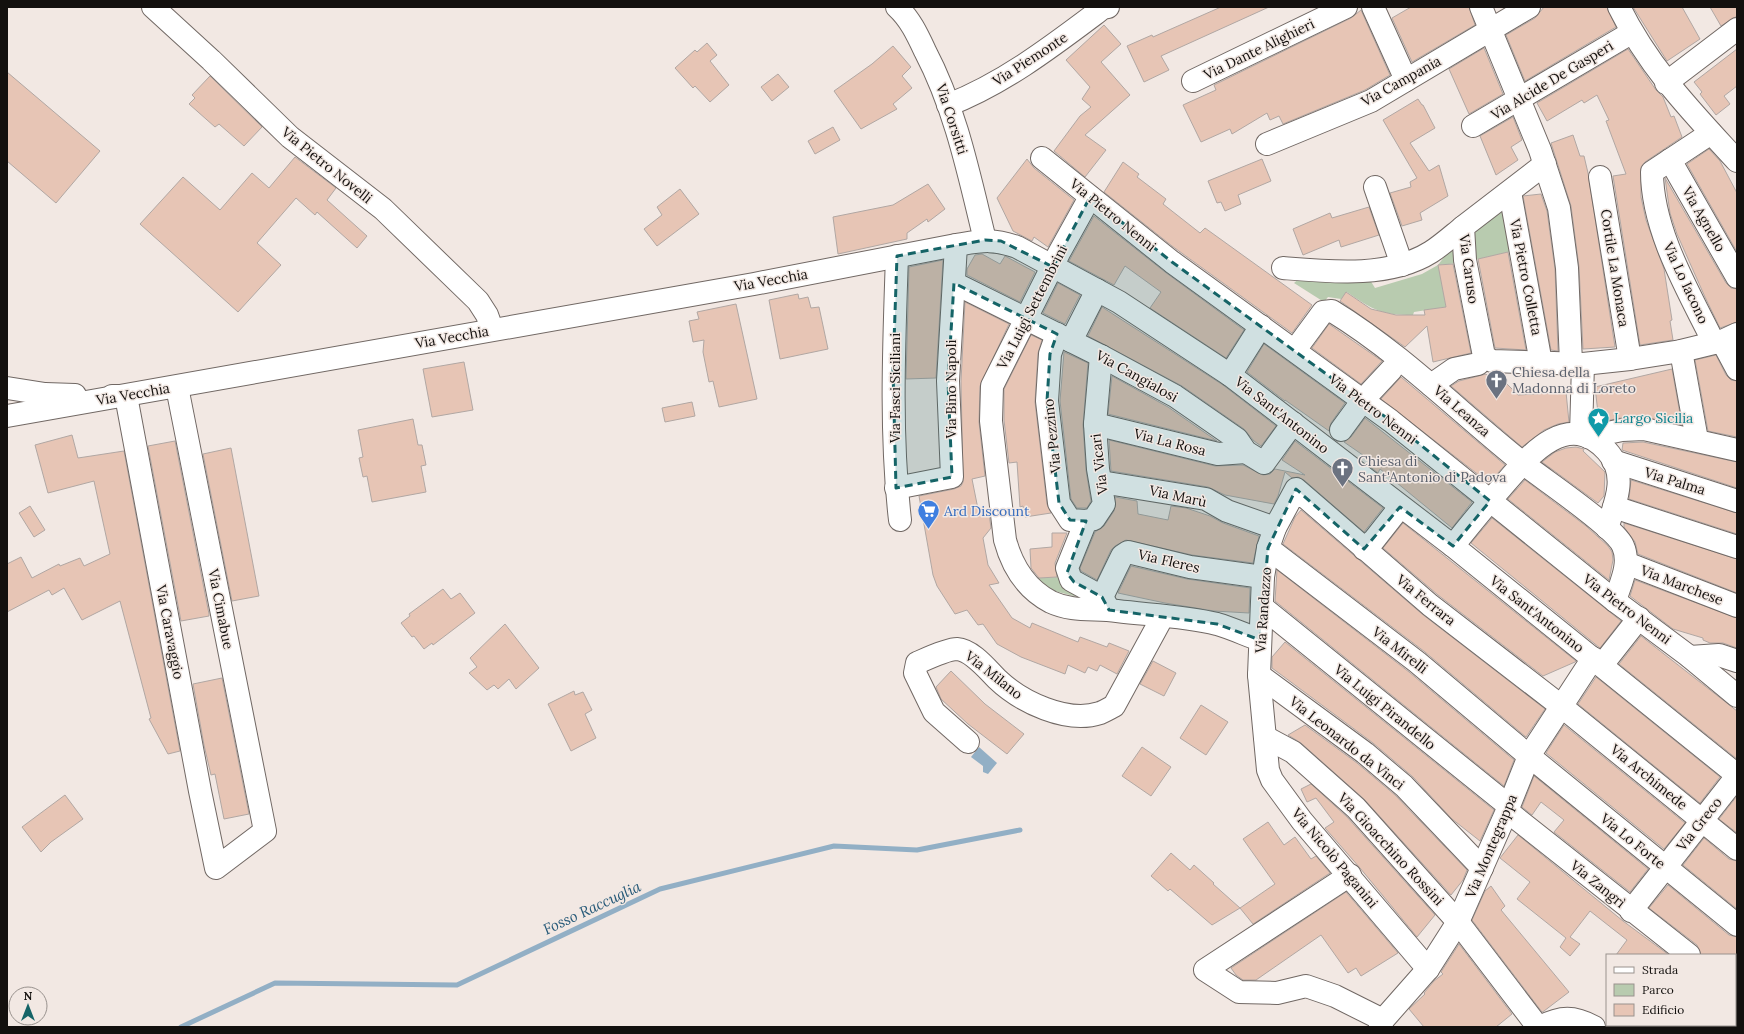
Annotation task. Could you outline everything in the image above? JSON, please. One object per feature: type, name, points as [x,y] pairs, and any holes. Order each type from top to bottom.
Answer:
[{"type":"street","name":"Via Pietro Novelli","points":[[153,7],[211,60],[290,137],[383,209],[478,301],[487,315],[492,329]]},
{"type":"street","name":"Via Corsitti","points":[[897,7],[908,17],[940,79],[960,139],[985,240]]},
{"type":"street","name":"Via Piemonte","points":[[948,105],[974,94],[1054,45],[1105,7]]},
{"type":"street","name":"Via Dante Alighieri","points":[[1193,81],[1346,7]]},
{"type":"street","points":[[1373,7],[1406,80]]},
{"type":"street","points":[[1481,7],[1545,164],[1559,208],[1585,436],[1607,451],[1619,473],[1620,482],[1607,528]]},
{"type":"street","name":"Via Campania","points":[[1267,144],[1371,100],[1529,7]]},
{"type":"street","points":[[1619,7],[1631,33],[1666,83],[1737,161]]},
{"type":"street","points":[[1666,83],[1737,29]]},
{"type":"street","name":"Via Alcide De Gasperi","points":[[1473,126],[1631,33]]},
{"type":"street","points":[[1670,160],[1711,133]]},
{"type":"street","name":"Via Pietro Nenni","points":[[1042,158],[1172,262],[1363,400],[1615,601],[1690,657],[1737,696]]},
{"type":"street","name":"Via Agnello","points":[[1670,160],[1737,277]]},
{"type":"street","name":"Via Lo Iacono","points":[[1670,160],[1652,172],[1660,222],[1671,256],[1724,339]]},
{"type":"street","name":"Via Caruso","points":[[1485,362],[1465,260],[1463,227],[1545,164]]},
{"type":"street","name":"Cortile La Monaca","points":[[1600,178],[1630,359]]},
{"type":"street","points":[[1375,186],[1402,265]]},
{"type":"street","name":"Via Pietro Colletta","points":[[1510,192],[1541,363]]},
{"type":"street","name":"Via Luigi Settembrini","points":[[1090,197],[992,386],[991,421],[1005,540],[1008,554],[1015,567],[1031,588],[1051,602],[1075,609],[1105,603]]},
{"type":"street","points":[[1284,268],[1356,270],[1388,269],[1402,265],[1431,252],[1463,227]]},
{"type":"street","name":"Via Sant'Antonino","points":[[897,256],[985,240],[1001,241],[1053,266],[1119,302],[1230,375],[1293,423],[1453,546],[1737,775]]},
{"type":"street","name":"Via Bino Napoli","points":[[896,488],[952,477],[948,381],[956,245]]},
{"type":"street","name":"Via Vecchia","points":[[11,414],[177,387],[897,256]]},
{"type":"street","name":"Via Fasci Siciliani","points":[[897,256],[894,370],[896,488],[900,520]]},
{"type":"street","name":"Via Cangialosi","points":[[954,283],[1101,356],[1175,396],[1237,439],[1246,452],[1264,462],[1293,423]]},
{"type":"street","points":[[1064,338],[1097,290]]},
{"type":"street","name":"Via Leanza","points":[[1294,350],[1323,312],[1332,311],[1432,385],[1523,463],[1617,536],[1627,556],[1615,601]]},
{"type":"street","points":[[1230,375],[1261,326]]},
{"type":"street","name":"Via Pezzino","points":[[1064,338],[1050,354],[1046,401],[1059,503],[1070,520],[1086,520]]},
{"type":"street","points":[[1432,385],[1454,369],[1485,362],[1577,363],[1630,359],[1681,352],[1724,339],[1737,368]]},
{"type":"street","points":[[1681,352],[1697,440]]},
{"type":"street","name":"Via Vicari","points":[[1086,520],[1094,519],[1104,504],[1098,469],[1095,424],[1101,356]]},
{"type":"street","points":[[1341,430],[1363,400],[1391,370]]},
{"type":"street","name":"Via Cimabue","points":[[177,387],[265,831],[216,868]]},
{"type":"street","points":[[7,388],[45,394],[126,396]]},
{"type":"street","name":"Via Caravaggio","points":[[126,396],[200,791],[216,868]]},
{"type":"street","name":"Via La Rosa","points":[[1095,424],[1218,454],[1246,452]]},
{"type":"street","points":[[1453,546],[1530,454],[1549,441],[1572,434],[1585,436],[1622,430],[1644,429],[1737,450]]},
{"type":"street","name":"Via Palma","points":[[1613,461],[1737,501]]},
{"type":"street","name":"Via Marù","points":[[1101,482],[1206,498],[1271,538]]},
{"type":"street","name":"Via Randazzo","points":[[1265,737],[1259,675],[1264,577],[1271,538],[1296,489]]},
{"type":"street","name":"Via Ferrara","points":[[1296,489],[1430,605],[1561,706]]},
{"type":"street","points":[[1364,549],[1374,540],[1400,506]]},
{"type":"street","points":[[1614,507],[1737,547]]},
{"type":"street","points":[[1086,520],[1067,568],[1067,573],[1074,582],[1105,603],[1164,616],[1217,624],[1260,640]]},
{"type":"street","name":"Via Mirelli","points":[[1271,538],[1529,756]]},
{"type":"street","name":"Via Fleres","points":[[1105,603],[1122,556],[1128,552],[1190,567],[1264,577]]},
{"type":"street","name":"Via Marchese","points":[[1626,563],[1737,606]]},
{"type":"street","name":"Via Luigi Pirandello","points":[[1262,607],[1508,808]]},
{"type":"street","name":"Via Milano","points":[[968,742],[934,712],[915,673],[916,663],[956,649],[968,652],[1000,681],[1028,701],[1048,710],[1084,716],[1100,713],[1114,706],[1164,616]]},
{"type":"street","name":"Via Montegrappa","points":[[1382,1024],[1428,969],[1458,922],[1529,756],[1561,706],[1597,662],[1639,618]]},
{"type":"street","points":[[1690,657],[1720,656],[1737,660]]},
{"type":"street","name":"Via Leonardo da Vinci","points":[[1259,675],[1364,753],[1404,786],[1482,868]]},
{"type":"street","name":"Via Archimede","points":[[1561,706],[1737,849]]},
{"type":"street","name":"Via Nicolò Paganini","points":[[1265,737],[1268,770],[1272,780],[1302,821],[1350,875],[1428,969]]},
{"type":"street","name":"Via Gioacchino Rossini","points":[[1265,737],[1294,752],[1356,808],[1458,922],[1539,1027]]},
{"type":"street","name":"Via Lo Forte","points":[[1529,756],[1737,925]]},
{"type":"street","name":"Via Greco","points":[[1631,911],[1737,775]]},
{"type":"street","name":"Via Zangrì","points":[[1508,808],[1631,911],[1688,954]]},
{"type":"street","points":[[1350,875],[1205,970],[1239,992],[1277,993],[1306,986],[1334,996],[1382,1024]]},
{"type":"street","points":[[1539,1027],[1554,1020],[1571,1018],[1582,1020],[1594,1027]]},
{"type":"highlighted area","points":[[1090,197],[1172,262],[1391,421],[1490,501],[1453,546],[1400,507],[1364,549],[1296,489],[1268,548],[1260,640],[1217,624],[1109,610],[1102,597],[1074,582],[1067,573],[1086,521],[1070,520],[1059,503],[1047,401],[1050,354],[1057,334],[954,283],[948,381],[952,477],[896,488],[893,370],[897,256],[985,240],[1001,241],[1053,267]]},
{"type":"green space","points":[[1506,208],[1513,251],[1474,260],[1472,239],[1477,229]]},
{"type":"green space","points":[[1454,244],[1459,263],[1439,265],[1446,307],[1414,312],[1413,315],[1393,314],[1371,307],[1347,292],[1341,299],[1328,297],[1324,302],[1294,283],[1301,277],[1370,280],[1375,288],[1422,274],[1438,265]]},
{"type":"green space","points":[[1061,577],[1085,599],[1047,589],[1032,578]]},
{"type":"water","points":[[979,747],[997,763],[988,774],[983,772],[983,766],[971,757]]},
{"type":"building","points":[[1221,7],[1269,7],[1161,56],[1169,70],[1144,82],[1127,46],[1152,35],[1153,37]]},
{"type":"building","points":[[1411,7],[1469,7],[1475,25],[1412,62],[1392,18]]},
{"type":"building","points":[[1544,7],[1607,7],[1616,27],[1525,81],[1506,35],[1535,18]]},
{"type":"building","points":[[1633,7],[1682,7],[1700,39],[1667,61]]},
{"type":"building","points":[[1710,7],[1737,7],[1737,16],[1721,26]]},
{"type":"building","points":[[1361,10],[1390,75],[1365,90],[1283,124],[1279,116],[1270,120],[1267,113],[1232,134],[1230,129],[1201,142],[1183,105],[1216,90],[1214,85],[1351,18]]},
{"type":"building","points":[[1104,25],[1121,44],[1101,62],[1130,95],[1085,135],[1106,150],[1085,177],[1054,151],[1080,116],[1091,107],[1082,99],[1090,87],[1066,60]]},
{"type":"building","points":[[707,43],[717,55],[710,61],[729,85],[710,102],[695,86],[693,88],[675,68],[695,50],[697,52]]},
{"type":"building","points":[[893,46],[911,67],[902,76],[912,88],[893,104],[897,109],[861,129],[834,91],[872,64]]},
{"type":"building","points":[[1484,48],[1503,94],[1469,114],[1449,69]]},
{"type":"building","points":[[1628,49],[1656,90],[1663,97],[1671,117],[1674,116],[1682,137],[1645,162],[1641,167],[1641,197],[1646,220],[1664,269],[1672,320],[1670,321],[1673,340],[1640,345],[1613,176],[1626,174],[1606,121],[1609,120],[1597,95],[1584,103],[1582,100],[1547,121],[1537,103]]},
{"type":"building","points":[[1737,49],[1737,86],[1724,96],[1730,104],[1716,115],[1700,94],[1702,92],[1694,82]]},
{"type":"building","points":[[7,72],[100,151],[56,203],[7,161]]},
{"type":"building","points":[[778,74],[789,87],[772,101],[761,87]]},
{"type":"building","points":[[210,76],[262,127],[244,146],[219,124],[215,127],[189,104],[195,98],[192,95]]},
{"type":"building","points":[[1418,99],[1423,105],[1435,128],[1410,143],[1429,171],[1439,165],[1448,196],[1420,213],[1422,220],[1402,226],[1390,193],[1411,187],[1410,182],[1417,178],[1383,120]]},
{"type":"building","points":[[1513,117],[1522,140],[1511,147],[1518,160],[1496,175],[1480,136]]},
{"type":"building","points":[[833,127],[840,140],[815,154],[808,141]]},
{"type":"building","points":[[1573,135],[1580,156],[1584,156],[1588,173],[1615,347],[1583,349],[1579,267],[1571,206],[1551,143]]},
{"type":"building","points":[[1709,149],[1720,161],[1737,193],[1737,252],[1687,164]]},
{"type":"building","points":[[295,157],[336,188],[327,200],[367,236],[357,248],[317,212],[315,215],[296,198],[257,243],[281,265],[238,312],[140,224],[183,177],[220,210],[252,173],[269,188]]},
{"type":"building","points":[[1027,159],[1034,168],[1074,200],[1048,247],[1034,237],[1032,241],[1013,231],[997,198]]},
{"type":"building","points":[[1262,159],[1271,181],[1238,195],[1241,204],[1225,211],[1221,202],[1217,203],[1208,181]]},
{"type":"building","points":[[1123,162],[1139,174],[1137,177],[1166,199],[1163,204],[1200,233],[1205,228],[1312,305],[1292,333],[1172,246],[1104,192]]},
{"type":"building","points":[[1665,178],[1726,283],[1731,288],[1737,289],[1737,322],[1720,328],[1677,234],[1670,213]]},
{"type":"building","points":[[928,184],[945,209],[928,222],[927,219],[907,233],[907,239],[838,254],[833,217],[893,205]]},
{"type":"building","points":[[680,189],[699,214],[657,246],[644,229],[662,215],[657,207]]},
{"type":"building","points":[[1541,194],[1547,211],[1555,269],[1558,351],[1551,350],[1523,196]]},
{"type":"building","points":[[1369,207],[1379,235],[1341,247],[1339,240],[1303,255],[1293,229],[1330,213],[1332,218]]},
{"type":"building","points":[[1094,216],[1165,272],[1244,330],[1226,358],[1150,308],[1161,292],[1125,266],[1114,285],[1069,261]]},
{"type":"building","points":[[1508,252],[1526,350],[1495,348],[1478,259]]},
{"type":"building","points":[[982,254],[1000,264],[1005,256],[1035,272],[1020,302],[967,275],[967,269],[975,255]]},
{"type":"building","points":[[943,260],[936,378],[906,379],[909,267]]},
{"type":"building","points":[[1453,264],[1471,353],[1433,362],[1427,326],[1405,347],[1340,301],[1346,292],[1371,309],[1396,315],[1425,315],[1424,310],[1446,307],[1438,265]]},
{"type":"building","points":[[1058,283],[1080,295],[1065,324],[1043,313]]},
{"type":"building","points":[[798,294],[799,299],[808,297],[811,308],[819,307],[828,349],[780,359],[769,300]]},
{"type":"building","points":[[965,302],[1009,324],[980,386],[979,422],[985,476],[972,479],[978,509],[989,513],[991,528],[983,538],[988,565],[999,583],[989,585],[1012,618],[1030,628],[1032,623],[1078,642],[1080,637],[1107,647],[1109,643],[1129,651],[1117,674],[1100,665],[1097,671],[1088,667],[1085,673],[1068,665],[1065,674],[1021,657],[997,644],[983,624],[978,625],[967,610],[955,614],[937,586],[933,575],[919,496],[954,489],[961,486],[963,482],[961,381]]},
{"type":"building","points":[[736,304],[757,399],[719,407],[713,381],[709,382],[703,352],[704,340],[693,342],[689,321],[699,319],[697,312]]},
{"type":"building","points":[[1102,307],[1223,385],[1276,426],[1261,446],[1254,441],[1244,429],[1182,386],[1088,336]]},
{"type":"building","points":[[1329,324],[1382,361],[1361,384],[1312,348]]},
{"type":"building","points":[[1031,335],[1042,340],[1038,353],[1035,402],[1047,504],[1051,513],[1025,517],[1023,506],[1020,507],[1017,462],[1009,463],[1004,420],[1004,389]]},
{"type":"building","points":[[1264,344],[1345,403],[1331,423],[1329,431],[1285,401],[1247,372]]},
{"type":"building","points":[[1064,352],[1088,363],[1083,425],[1086,470],[1091,501],[1087,508],[1077,508],[1071,499],[1060,401]]},
{"type":"building","points":[[1716,355],[1726,375],[1731,380],[1737,381],[1737,437],[1708,431],[1695,360]]},
{"type":"building","points":[[464,362],[473,410],[432,417],[423,369]]},
{"type":"building","points":[[1672,369],[1682,425],[1643,417],[1621,418],[1599,422],[1595,387]]},
{"type":"building","points":[[1486,374],[1500,387],[1505,382],[1518,395],[1566,392],[1569,422],[1558,424],[1544,430],[1522,447],[1451,386],[1459,381]]},
{"type":"building","points":[[1112,376],[1168,407],[1217,441],[1108,414]]},
{"type":"building","points":[[1401,377],[1505,465],[1489,483],[1381,399]]},
{"type":"building","points":[[692,402],[695,416],[665,422],[662,408]]},
{"type":"building","points":[[1365,418],[1472,502],[1452,528],[1380,469],[1378,473],[1367,464],[1370,460],[1344,442],[1351,437]]},
{"type":"building","points":[[413,419],[418,445],[422,445],[426,465],[421,466],[426,492],[372,502],[367,476],[363,477],[359,458],[363,457],[358,430]]},
{"type":"building","points":[[72,435],[78,458],[124,451],[180,751],[168,754],[149,719],[151,718],[120,601],[82,620],[64,588],[52,595],[49,590],[7,612],[7,564],[21,557],[32,578],[59,564],[60,566],[80,558],[84,566],[110,554],[94,481],[48,493],[35,445]]},
{"type":"building","points":[[1109,440],[1215,466],[1243,465],[1263,475],[1270,474],[1275,469],[1305,475],[1282,460],[1295,441],[1383,508],[1364,532],[1304,480],[1298,477],[1292,478],[1285,472],[1274,504],[1225,495],[1208,487],[1111,471]]},
{"type":"building","points":[[175,441],[209,614],[209,616],[181,621],[148,446]]},
{"type":"building","points":[[1643,442],[1737,462],[1737,488],[1622,450],[1623,443]]},
{"type":"building","points":[[1576,447],[1584,449],[1583,451],[1605,472],[1604,496],[1598,503],[1542,462],[1555,452],[1566,448]]},
{"type":"building","points":[[231,448],[259,596],[232,601],[203,454]]},
{"type":"building","points":[[1525,480],[1586,526],[1608,546],[1612,552],[1613,560],[1609,580],[1508,499]]},
{"type":"building","points":[[1631,480],[1737,513],[1737,534],[1629,499]]},
{"type":"building","points":[[1115,497],[1137,501],[1138,514],[1168,520],[1171,506],[1186,508],[1259,536],[1253,563],[1192,555],[1126,540],[1111,550],[1097,580],[1081,571],[1080,568],[1095,532],[1104,526],[1114,511]]},
{"type":"building","points":[[30,506],[45,530],[34,537],[19,513]]},
{"type":"building","points":[[1301,510],[1422,614],[1545,709],[1526,737],[1425,652],[1283,544],[1295,517]]},
{"type":"building","points":[[1492,518],[1621,621],[1600,648],[1471,543]]},
{"type":"building","points":[[1403,523],[1576,661],[1543,676],[1438,595],[1383,548]]},
{"type":"building","points":[[1624,523],[1737,559],[1737,593],[1638,554],[1635,542],[1624,527]]},
{"type":"building","points":[[1052,533],[1067,533],[1055,563],[1057,577],[1039,578],[1031,568],[1030,549],[1052,547]]},
{"type":"building","points":[[1131,566],[1187,579],[1250,588],[1249,613],[1214,611],[1118,593]]},
{"type":"building","points":[[1277,570],[1409,672],[1514,760],[1504,786],[1275,601]]},
{"type":"building","points":[[1635,580],[1737,618],[1737,648],[1723,643],[1710,643],[1703,640],[1703,638],[1673,629],[1630,596]]},
{"type":"building","points":[[443,589],[451,599],[460,593],[475,613],[433,645],[432,643],[424,649],[401,623],[410,616],[409,614]]},
{"type":"building","points":[[505,624],[539,668],[516,689],[509,679],[498,689],[494,685],[487,690],[469,673],[477,667],[470,658]]},
{"type":"building","points":[[1641,636],[1737,711],[1737,759],[1619,664]]},
{"type":"building","points":[[1285,642],[1494,810],[1480,841],[1452,819],[1413,777],[1373,743],[1272,668],[1272,657]]},
{"type":"building","points":[[1153,661],[1176,673],[1164,696],[1140,684]]},
{"type":"building","points":[[951,671],[985,704],[1024,734],[1007,754],[968,724],[941,699],[936,687]]},
{"type":"building","points":[[1596,677],[1720,777],[1700,803],[1578,704]]},
{"type":"building","points":[[222,678],[249,814],[224,819],[215,774],[211,775],[204,745],[193,684]]},
{"type":"building","points":[[574,691],[575,695],[583,692],[592,710],[585,714],[596,738],[571,751],[548,704]]},
{"type":"building","points":[[1201,705],[1228,722],[1206,755],[1180,738]]},
{"type":"building","points":[[1305,725],[1357,763],[1395,795],[1467,870],[1463,880],[1451,895],[1364,799],[1301,743],[1288,735]]},
{"type":"building","points":[[1564,725],[1685,823],[1664,849],[1546,753]]},
{"type":"building","points":[[1142,747],[1171,767],[1151,796],[1122,776]]},
{"type":"building","points":[[1534,776],[1648,869],[1630,892],[1554,832],[1564,820],[1541,802],[1532,815],[1522,807]]},
{"type":"building","points":[[1311,784],[1347,817],[1435,915],[1417,937],[1325,828],[1334,822],[1316,798],[1307,802],[1301,789]]},
{"type":"building","points":[[65,795],[83,819],[51,842],[41,852],[22,827]]},
{"type":"building","points":[[1737,796],[1737,833],[1719,819]]},
{"type":"building","points":[[1268,822],[1284,845],[1295,837],[1311,859],[1316,856],[1330,873],[1253,924],[1240,908],[1275,884],[1243,839]]},
{"type":"building","points":[[1518,835],[1623,921],[1668,954],[1617,954],[1627,940],[1590,911],[1570,937],[1580,944],[1570,956],[1560,947],[1566,938],[1517,899],[1530,882],[1500,858]]},
{"type":"building","points":[[1704,838],[1729,859],[1737,861],[1737,909],[1683,865]]},
{"type":"building","points":[[1171,853],[1190,870],[1194,865],[1240,908],[1212,925],[1170,889],[1168,891],[1151,876]]},
{"type":"building","points":[[1668,885],[1729,935],[1737,937],[1737,955],[1701,954],[1697,945],[1649,908]]},
{"type":"building","points":[[1491,886],[1505,906],[1501,910],[1569,992],[1542,1012],[1472,920],[1485,891]]},
{"type":"building","points":[[1346,892],[1398,953],[1361,976],[1356,968],[1348,973],[1321,935],[1256,980],[1243,980],[1236,975],[1231,968]]},
{"type":"building","points":[[1459,944],[1512,1014],[1496,1027],[1424,1027],[1409,1009],[1425,994],[1424,993],[1434,981],[1443,974],[1441,972]]},
{"type":"waterway","name":"Fosso Raccuglia","points":[[181,1027],[275,983],[457,985],[660,889],[834,846],[917,850],[1020,830]]},
{"type":"place","name":"Chiesa della Madonna di Loreto","points":[[1496,400]]},
{"type":"place","name":"Largo Sicilia","points":[[1598,438]]},
{"type":"place","name":"Chiesa di Sant'Antonio di Padova","points":[[1343,488]]},
{"type":"place","name":"Ard Discount","points":[[928,530]]}]
